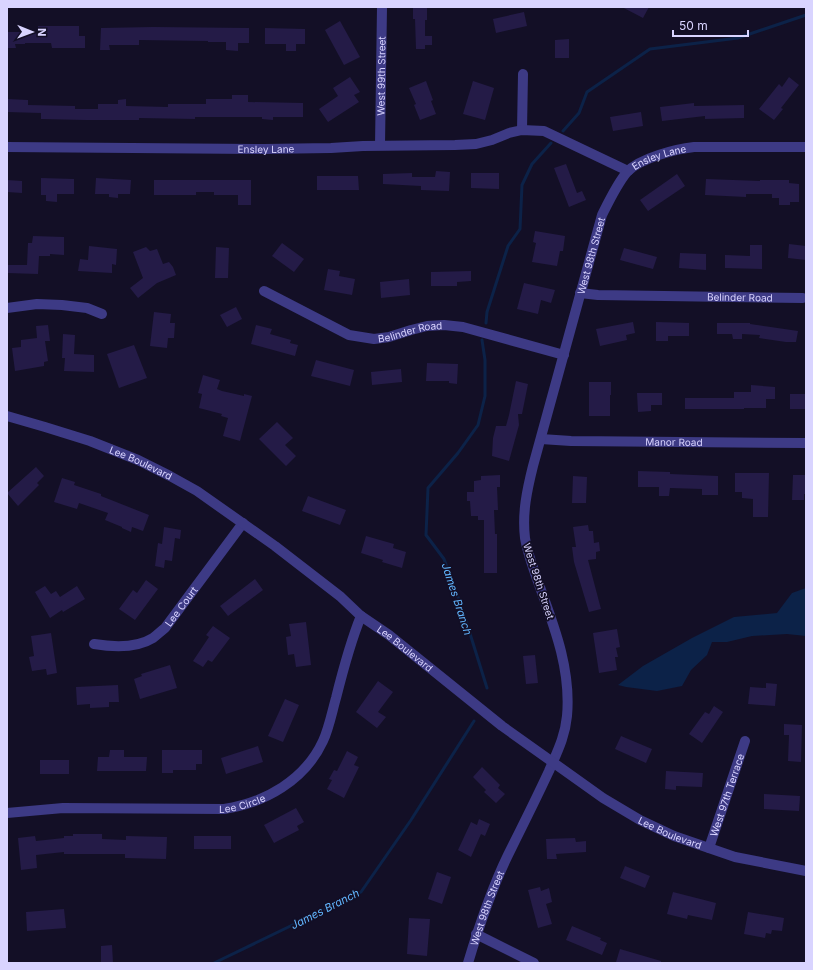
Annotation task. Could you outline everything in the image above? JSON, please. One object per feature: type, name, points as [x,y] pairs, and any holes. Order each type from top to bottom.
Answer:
[{"type":"street","name":"West 99th Street","points":[[380,145],[382,7]]},
{"type":"street","points":[[522,130],[523,74]]},
{"type":"street","name":"Ensley Lane","points":[[7,147],[272,149],[380,145],[476,144],[522,130],[544,131],[628,171],[661,154],[694,147],[806,147]]},
{"type":"street","name":"West 98th Street","points":[[468,963],[488,899],[564,737],[567,711],[567,684],[564,661],[556,630],[530,560],[524,525],[527,492],[602,215],[608,201],[628,171]]},
{"type":"street","name":"Belinder Road","points":[[264,292],[349,334],[369,338],[382,338],[427,326],[444,325],[463,327],[564,355]]},
{"type":"street","name":"Belinder Road","points":[[580,293],[598,295],[803,298]]},
{"type":"street","points":[[7,308],[37,304],[62,305],[87,308],[102,314]]},
{"type":"street","name":"Lee Boulevard","points":[[7,416],[45,426],[90,441],[138,460],[197,491],[243,523],[341,597],[361,616],[389,635],[492,718],[552,763],[603,798],[640,820],[674,836],[709,848],[758,862],[806,872]]},
{"type":"street","name":"Manor Road","points":[[541,439],[571,441],[806,443]]},
{"type":"street","name":"Lee Court","points":[[94,644],[103,646],[140,644],[153,638],[165,628],[243,523]]},
{"type":"street","name":"Lee Circle","points":[[7,813],[64,808],[224,809],[245,805],[263,799],[280,790],[307,765],[316,754],[323,740],[329,724],[352,639],[361,616]]},
{"type":"street","name":"West 97th Terrace","points":[[709,848],[745,741]]},
{"type":"street","points":[[476,934],[534,963]]},
{"type":"water","points":[[806,588],[806,636],[787,634],[752,636],[727,642],[712,642],[707,655],[691,670],[682,686],[657,691],[618,685],[643,666],[692,638],[734,617],[777,613],[792,593]]},
{"type":"building","points":[[413,7],[427,7],[425,36],[432,36],[432,45],[425,45],[425,49],[416,49]]},
{"type":"building","points":[[622,7],[649,7],[643,18]]},
{"type":"building","points":[[524,12],[527,26],[496,33],[493,19]]},
{"type":"building","points":[[340,21],[360,57],[344,65],[325,30]]},
{"type":"building","points":[[38,26],[79,26],[79,36],[85,36],[85,48],[52,48],[51,43],[25,43],[15,44],[16,48],[7,48],[7,32],[38,32]]},
{"type":"building","points":[[101,28],[249,28],[249,43],[238,43],[238,51],[226,50],[226,42],[139,40],[139,45],[109,45],[110,50],[100,50]]},
{"type":"building","points":[[265,28],[305,29],[305,44],[296,44],[296,51],[286,51],[286,44],[265,44]]},
{"type":"building","points":[[569,39],[569,58],[555,58],[555,40]]},
{"type":"building","points":[[350,77],[360,92],[354,95],[359,102],[328,122],[319,109],[338,96],[333,88]]},
{"type":"building","points":[[789,77],[799,85],[781,108],[783,109],[774,120],[759,109],[779,84],[782,87]]},
{"type":"building","points":[[426,81],[436,114],[420,120],[414,105],[416,104],[409,88]]},
{"type":"building","points":[[473,81],[494,88],[485,120],[463,114]]},
{"type":"building","points":[[232,95],[248,95],[248,102],[303,103],[303,117],[273,117],[273,120],[262,119],[262,117],[195,117],[195,119],[139,118],[139,120],[86,120],[41,119],[41,113],[7,112],[7,99],[28,100],[28,105],[75,106],[75,109],[98,109],[98,104],[118,104],[118,100],[126,99],[126,106],[168,107],[168,104],[206,104],[206,99],[232,99]]},
{"type":"building","points":[[694,103],[694,106],[744,105],[744,118],[705,119],[705,116],[662,121],[660,107]]},
{"type":"building","points":[[641,112],[643,126],[613,131],[610,117]]},
{"type":"building","points":[[566,164],[577,193],[582,191],[586,200],[569,207],[554,168]]},
{"type":"building","points":[[436,171],[450,172],[449,191],[421,190],[421,186],[383,184],[383,174],[412,173],[412,177],[435,177]]},
{"type":"building","points":[[471,173],[499,173],[499,189],[471,188]]},
{"type":"building","points":[[677,174],[685,186],[648,211],[640,200]]},
{"type":"building","points":[[317,176],[358,176],[359,190],[317,190]]},
{"type":"building","points":[[41,178],[74,179],[74,194],[57,194],[57,202],[46,201],[46,195],[41,195]]},
{"type":"building","points":[[96,178],[131,180],[130,194],[118,194],[118,198],[109,197],[109,194],[95,194]]},
{"type":"building","points":[[706,179],[760,181],[789,180],[789,183],[799,184],[799,202],[790,202],[790,205],[779,205],[779,198],[772,198],[772,194],[746,194],[746,197],[705,195]]},
{"type":"building","points":[[7,180],[22,181],[22,193],[7,192]]},
{"type":"building","points":[[154,180],[251,180],[251,205],[238,205],[238,195],[214,195],[214,192],[196,192],[196,195],[154,195]]},
{"type":"building","points":[[535,231],[565,236],[563,251],[560,251],[557,266],[532,262],[536,243],[533,242]]},
{"type":"building","points":[[33,236],[64,237],[64,255],[50,254],[50,256],[39,256],[38,274],[7,273],[7,265],[27,265],[28,243],[32,243]]},
{"type":"building","points":[[282,243],[304,259],[294,272],[272,256]]},
{"type":"building","points":[[789,244],[806,246],[806,260],[788,258]]},
{"type":"building","points":[[750,245],[762,245],[762,269],[725,268],[725,255],[750,256]]},
{"type":"building","points":[[89,246],[117,249],[116,265],[112,264],[112,273],[78,271],[80,259],[88,260]]},
{"type":"building","points":[[146,247],[150,251],[157,249],[163,264],[169,262],[176,275],[157,283],[138,298],[130,288],[143,278],[133,252]]},
{"type":"building","points":[[216,247],[229,248],[228,278],[215,278]]},
{"type":"building","points":[[624,248],[657,257],[653,269],[620,260]]},
{"type":"building","points":[[680,253],[706,254],[706,270],[679,268]]},
{"type":"building","points":[[328,269],[340,271],[339,276],[355,279],[352,295],[324,290]]},
{"type":"building","points":[[471,271],[471,281],[457,282],[457,286],[431,286],[431,272]]},
{"type":"building","points":[[409,279],[410,295],[381,298],[380,282]]},
{"type":"building","points":[[524,283],[555,290],[551,303],[541,300],[538,314],[517,309]]},
{"type":"building","points":[[236,307],[242,319],[227,327],[220,315]]},
{"type":"building","points":[[154,312],[171,314],[170,323],[175,323],[174,338],[168,338],[167,348],[150,346]]},
{"type":"building","points":[[633,322],[635,333],[626,335],[627,340],[600,346],[596,329]]},
{"type":"building","points":[[656,322],[689,323],[689,336],[668,336],[668,341],[656,341]]},
{"type":"building","points":[[717,323],[750,323],[798,331],[796,342],[759,338],[760,335],[742,334],[742,339],[733,339],[732,334],[717,334]]},
{"type":"building","points":[[48,325],[50,341],[45,341],[48,361],[44,362],[44,366],[15,371],[12,348],[21,347],[21,340],[37,338],[36,326]]},
{"type":"building","points":[[256,325],[272,329],[270,334],[291,340],[290,343],[298,345],[295,356],[251,344]]},
{"type":"building","points":[[63,334],[75,335],[74,354],[94,355],[94,372],[64,371],[65,358],[62,358]]},
{"type":"building","points":[[134,345],[147,378],[119,388],[107,354]]},
{"type":"building","points":[[316,360],[354,370],[350,386],[311,376]]},
{"type":"building","points":[[427,363],[458,364],[457,384],[449,383],[449,381],[426,381]]},
{"type":"building","points":[[401,369],[402,382],[372,385],[371,372]]},
{"type":"building","points":[[203,375],[220,380],[217,389],[244,396],[244,394],[252,396],[240,441],[223,436],[228,418],[221,416],[222,414],[199,408],[202,394],[198,393]]},
{"type":"building","points":[[516,381],[528,384],[522,414],[518,414],[519,425],[509,461],[492,456],[493,438],[496,426],[506,426]]},
{"type":"building","points":[[589,382],[611,382],[610,416],[589,416]]},
{"type":"building","points":[[751,385],[775,387],[775,399],[766,399],[766,408],[685,409],[685,398],[734,398],[734,392],[751,392]]},
{"type":"building","points":[[637,393],[662,393],[662,405],[651,405],[651,411],[638,412]]},
{"type":"building","points":[[790,394],[806,394],[806,409],[790,409]]},
{"type":"building","points":[[277,422],[293,438],[285,445],[296,456],[286,466],[259,439]]},
{"type":"building","points":[[36,467],[44,476],[37,483],[39,485],[18,506],[7,493]]},
{"type":"building","points":[[638,471],[718,476],[718,495],[702,495],[702,489],[670,488],[669,496],[659,496],[659,487],[638,487]]},
{"type":"building","points":[[735,473],[769,473],[768,517],[753,517],[753,499],[742,498],[742,492],[735,492]]},
{"type":"building","points":[[500,475],[500,487],[497,487],[498,510],[494,510],[495,534],[497,534],[497,573],[484,573],[484,520],[478,520],[478,516],[471,516],[470,501],[467,501],[467,492],[474,492],[474,481],[481,480],[481,476]]},
{"type":"building","points":[[793,475],[806,475],[806,494],[804,494],[804,500],[792,500]]},
{"type":"building","points":[[573,476],[587,477],[586,503],[572,503]]},
{"type":"building","points":[[62,478],[75,482],[74,485],[101,494],[101,496],[149,515],[143,531],[132,527],[131,532],[105,520],[108,513],[79,503],[77,509],[54,502]]},
{"type":"building","points":[[308,496],[346,510],[340,525],[302,511]]},
{"type":"building","points":[[588,525],[589,531],[593,531],[594,543],[599,542],[600,551],[596,552],[596,559],[588,560],[601,609],[589,612],[574,562],[572,547],[576,547],[573,527]]},
{"type":"building","points":[[164,527],[181,530],[180,539],[175,538],[172,561],[165,560],[164,568],[155,566],[158,543],[162,544]]},
{"type":"building","points":[[366,536],[394,544],[393,548],[406,552],[402,568],[382,562],[383,560],[361,553]]},
{"type":"building","points":[[255,579],[263,590],[228,616],[220,606]]},
{"type":"building","points":[[146,580],[158,589],[135,620],[119,609],[133,590],[137,593]]},
{"type":"building","points":[[45,586],[51,594],[56,591],[60,597],[77,586],[85,599],[63,612],[62,610],[50,618],[35,592]]},
{"type":"building","points":[[306,622],[311,665],[296,667],[294,654],[288,655],[286,637],[291,636],[289,624]]},
{"type":"building","points":[[213,626],[230,638],[212,662],[208,660],[203,667],[193,661],[209,637],[206,635]]},
{"type":"building","points":[[617,629],[620,647],[616,648],[618,657],[615,657],[617,670],[599,673],[593,633]]},
{"type":"building","points":[[51,633],[57,673],[47,675],[46,669],[32,671],[29,657],[34,656],[31,636]]},
{"type":"building","points":[[535,655],[538,683],[526,684],[523,656]]},
{"type":"building","points":[[170,665],[177,688],[140,699],[134,679],[142,676],[141,674]]},
{"type":"building","points":[[378,681],[393,692],[378,712],[386,717],[377,728],[356,712]]},
{"type":"building","points":[[766,683],[777,684],[775,706],[748,704],[750,687],[766,688]]},
{"type":"building","points":[[118,685],[119,702],[109,702],[109,707],[90,708],[90,704],[77,705],[76,687]]},
{"type":"building","points":[[285,699],[299,705],[283,742],[268,736]]},
{"type":"building","points":[[714,706],[723,712],[702,743],[689,734],[705,712],[709,714]]},
{"type":"building","points":[[784,724],[802,725],[801,762],[788,761],[789,735],[784,735]]},
{"type":"building","points":[[621,736],[652,749],[646,763],[615,749]]},
{"type":"building","points":[[258,746],[263,762],[226,774],[221,758]]},
{"type":"building","points":[[110,750],[124,750],[124,757],[147,757],[146,771],[97,771],[98,757],[109,757]]},
{"type":"building","points":[[162,750],[202,750],[202,764],[196,764],[196,770],[173,770],[173,773],[162,773]]},
{"type":"building","points":[[347,751],[358,757],[354,765],[359,767],[344,798],[327,789],[332,780],[329,779],[334,770],[337,771]]},
{"type":"building","points":[[40,760],[69,760],[69,774],[40,774]]},
{"type":"building","points":[[482,767],[500,785],[498,788],[505,794],[496,803],[484,792],[486,790],[473,777]]},
{"type":"building","points":[[666,771],[703,773],[702,787],[676,786],[676,790],[665,789]]},
{"type":"building","points":[[764,794],[800,796],[799,811],[764,809]]},
{"type":"building","points":[[296,808],[304,822],[297,826],[299,830],[274,843],[264,825]]},
{"type":"building","points":[[479,819],[490,824],[485,836],[481,834],[471,857],[458,850],[471,822],[477,825]]},
{"type":"building","points":[[73,834],[102,834],[102,839],[126,840],[126,836],[167,837],[166,859],[125,858],[125,854],[64,854],[64,852],[36,855],[37,868],[21,870],[18,838],[35,836],[36,841],[64,838],[64,836],[73,836]]},
{"type":"building","points":[[194,836],[231,836],[231,849],[194,849]]},
{"type":"building","points":[[575,838],[576,842],[586,841],[586,852],[556,854],[557,859],[547,859],[546,839]]},
{"type":"building","points":[[625,866],[650,876],[645,888],[620,878]]},
{"type":"building","points":[[437,872],[451,877],[442,904],[428,899]]},
{"type":"building","points":[[540,887],[541,891],[549,888],[552,902],[546,904],[552,924],[538,928],[528,890]]},
{"type":"building","points":[[673,892],[716,903],[712,920],[688,915],[687,919],[667,914]]},
{"type":"building","points":[[64,909],[66,928],[27,931],[26,912]]},
{"type":"building","points":[[748,912],[784,918],[782,931],[772,930],[771,934],[766,933],[765,938],[744,934]]},
{"type":"building","points":[[409,918],[430,919],[427,956],[407,954]]},
{"type":"building","points":[[572,926],[601,938],[600,940],[607,943],[602,955],[566,940]]},
{"type":"building","points":[[112,945],[113,963],[101,963],[101,946]]},
{"type":"building","points":[[620,949],[661,961],[661,963],[616,962]]},
{"type":"waterway","name":"James Branch","points":[[563,131],[579,113],[587,92],[650,49],[738,38],[806,15]]},
{"type":"waterway","name":"James Branch","points":[[486,323],[487,312],[508,246],[520,229],[522,185],[532,164],[551,143]]},
{"type":"waterway","name":"James Branch","points":[[482,340],[485,360],[485,396],[478,425],[458,453],[428,488],[426,535],[444,559],[462,608],[487,688]]},
{"type":"waterway","name":"James Branch","points":[[214,963],[361,892],[411,820],[474,721]]}]
